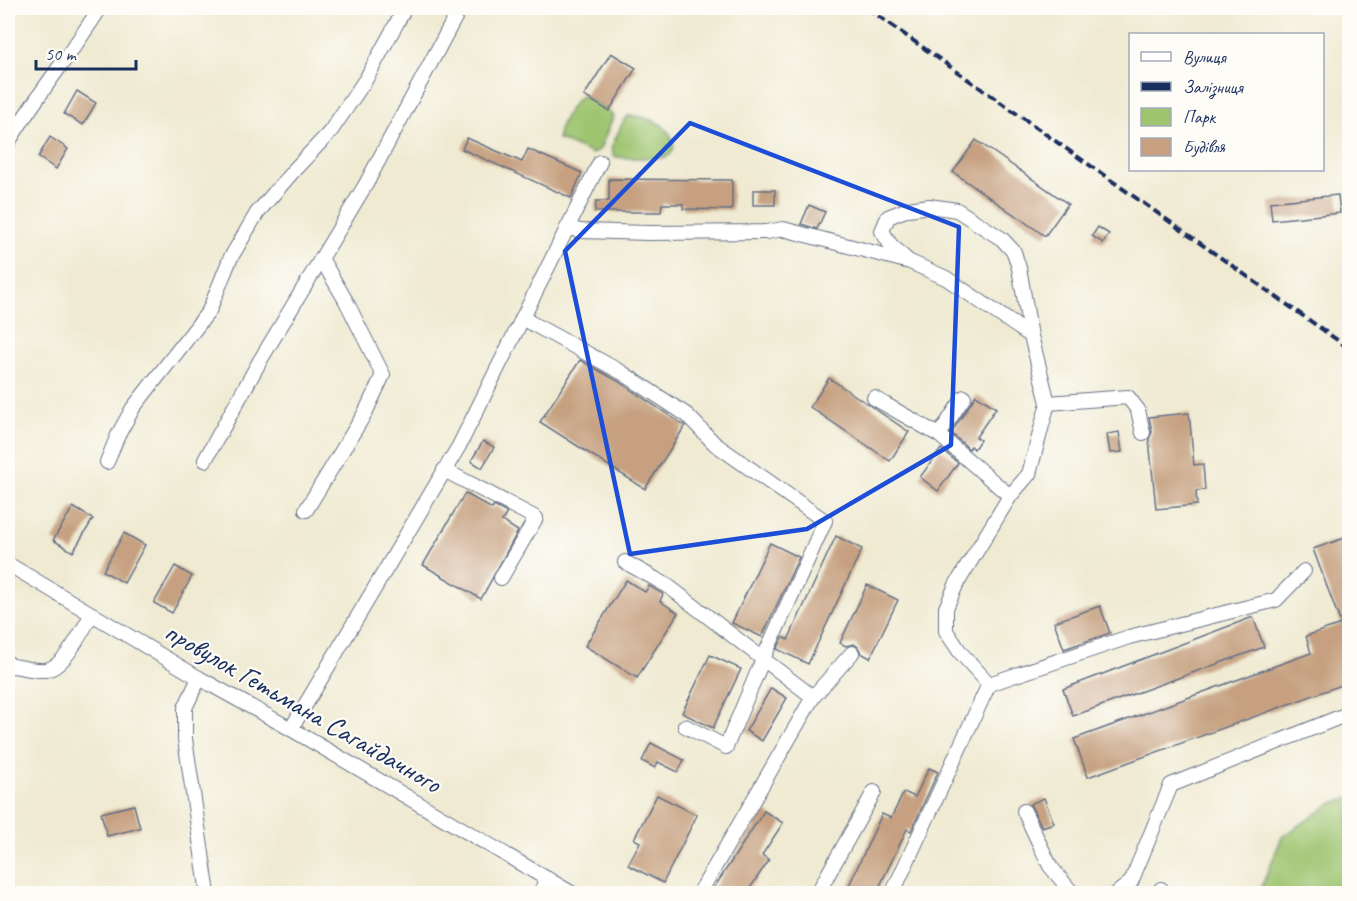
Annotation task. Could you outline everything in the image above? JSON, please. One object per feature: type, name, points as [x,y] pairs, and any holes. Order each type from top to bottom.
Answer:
[{"type":"street","points":[[8,143],[41,90],[80,40],[100,8]]},
{"type":"street","points":[[107,462],[118,435],[133,408],[209,310],[230,259],[257,213],[330,132],[366,79],[405,8]]},
{"type":"street","points":[[205,460],[261,359],[366,184],[459,8]]},
{"type":"street","points":[[291,729],[459,446],[600,162]]},
{"type":"street","points":[[910,262],[890,244],[882,231],[888,218],[908,209],[929,206],[957,210],[1002,239],[1014,252],[1019,268],[1031,336],[1048,404],[1029,474],[1010,496],[956,585],[946,608],[946,631],[960,652],[989,684]]},
{"type":"street","points":[[567,228],[581,231],[649,232],[767,232],[783,229],[910,262],[946,278],[1031,336]]},
{"type":"street","points":[[306,510],[364,413],[383,375],[346,301],[322,260]]},
{"type":"street","points":[[522,318],[621,372],[687,415],[715,444],[825,521],[726,747],[685,726]]},
{"type":"street","points":[[939,435],[964,397]]},
{"type":"street","points":[[1048,404],[1128,397],[1138,410],[1143,433]]},
{"type":"street","points":[[874,398],[939,435],[1010,496]]},
{"type":"street","points":[[444,470],[536,518],[501,578]]},
{"type":"street","points":[[625,562],[668,586],[813,697]]},
{"type":"street","name":"провулок Гетьмана Сагайдачного","points":[[8,564],[199,678],[291,729],[573,894]]},
{"type":"street","points":[[892,894],[989,684],[1129,637],[1276,600],[1304,571]]},
{"type":"street","points":[[8,663],[12,666],[44,670],[56,667],[72,647],[92,614]]},
{"type":"street","points":[[699,894],[813,697],[852,653]]},
{"type":"street","points":[[199,678],[185,708],[185,739],[208,894]]},
{"type":"street","points":[[1116,894],[1131,882],[1171,785],[1350,712]]},
{"type":"street","points":[[816,894],[874,792]]},
{"type":"street","points":[[1024,811],[1050,866],[1073,894]]},
{"type":"street","points":[[539,894],[548,879]]},
{"type":"highlighted area","points":[[690,123],[959,227],[951,445],[807,529],[630,554],[565,251]]},
{"type":"green space","points":[[582,95],[609,111],[613,117],[600,149],[593,154],[558,139],[566,115]]},
{"type":"green space","points":[[628,116],[649,119],[664,127],[673,141],[673,151],[659,158],[614,156],[611,148]]},
{"type":"green space","points":[[1349,797],[1349,893],[1259,893],[1282,837],[1331,804]]},
{"type":"building","points":[[611,53],[636,68],[609,111],[584,96]]},
{"type":"building","points":[[77,91],[96,103],[83,125],[64,114]]},
{"type":"building","points":[[50,137],[68,149],[56,169],[38,157]]},
{"type":"building","points":[[467,138],[522,162],[528,149],[582,173],[571,198],[462,149]]},
{"type":"building","points":[[976,140],[1068,204],[1045,236],[953,172]]},
{"type":"building","points":[[609,179],[732,180],[732,210],[683,209],[683,204],[662,204],[661,212],[595,212],[596,201],[609,201]]},
{"type":"building","points":[[753,190],[775,190],[775,205],[753,205]]},
{"type":"building","points":[[1338,195],[1340,213],[1272,220],[1270,202]]},
{"type":"building","points":[[809,205],[825,212],[817,229],[801,224]]},
{"type":"building","points":[[1098,227],[1109,234],[1103,243],[1092,236]]},
{"type":"building","points":[[580,360],[616,380],[685,426],[645,489],[540,422]]},
{"type":"building","points":[[829,378],[909,432],[890,461],[810,407]]},
{"type":"building","points":[[976,395],[996,408],[976,437],[980,440],[974,449],[971,446],[969,449],[951,433]]},
{"type":"building","points":[[1189,413],[1194,465],[1203,464],[1205,490],[1196,491],[1197,505],[1156,509],[1149,439],[1152,432],[1149,417]]},
{"type":"building","points":[[1119,432],[1122,452],[1110,453],[1107,434]]},
{"type":"building","points":[[483,441],[494,447],[482,468],[471,461]]},
{"type":"building","points":[[941,449],[958,463],[938,491],[920,477]]},
{"type":"building","points":[[465,493],[492,509],[494,506],[507,513],[502,521],[518,531],[481,599],[423,565]]},
{"type":"building","points":[[73,507],[93,519],[73,552],[53,540]]},
{"type":"building","points":[[124,533],[145,545],[124,583],[103,571]]},
{"type":"building","points":[[836,536],[862,549],[808,664],[777,649],[783,637],[788,640]]},
{"type":"building","points":[[1350,536],[1350,682],[1088,777],[1074,739],[1311,653],[1306,636],[1341,624],[1313,549]]},
{"type":"building","points":[[770,543],[799,557],[762,637],[732,623]]},
{"type":"building","points":[[175,566],[192,576],[172,613],[154,603]]},
{"type":"building","points":[[626,580],[645,592],[649,586],[663,594],[660,601],[678,613],[637,678],[585,646]]},
{"type":"building","points":[[867,585],[898,600],[870,658],[861,653],[854,644],[846,646],[840,643]]},
{"type":"building","points":[[1100,606],[1110,633],[1064,649],[1054,622]]},
{"type":"building","points":[[1253,617],[1264,647],[1073,716],[1063,689]]},
{"type":"building","points":[[710,655],[741,669],[713,728],[682,713]]},
{"type":"building","points":[[771,688],[787,698],[762,741],[746,731]]},
{"type":"building","points":[[651,743],[684,760],[678,772],[658,762],[655,768],[642,761]]},
{"type":"building","points":[[929,768],[938,772],[911,831],[907,829],[876,894],[845,894],[882,814],[891,818],[904,792],[915,797]]},
{"type":"building","points":[[657,795],[697,815],[663,883],[628,865],[640,842],[634,839]]},
{"type":"building","points":[[1044,798],[1054,823],[1042,827],[1030,804]]},
{"type":"building","points":[[134,805],[140,828],[107,836],[101,813]]},
{"type":"building","points":[[764,811],[783,823],[762,855],[769,860],[746,894],[710,894]]},
{"type":"railway","points":[[867,8],[1350,349]]}]
